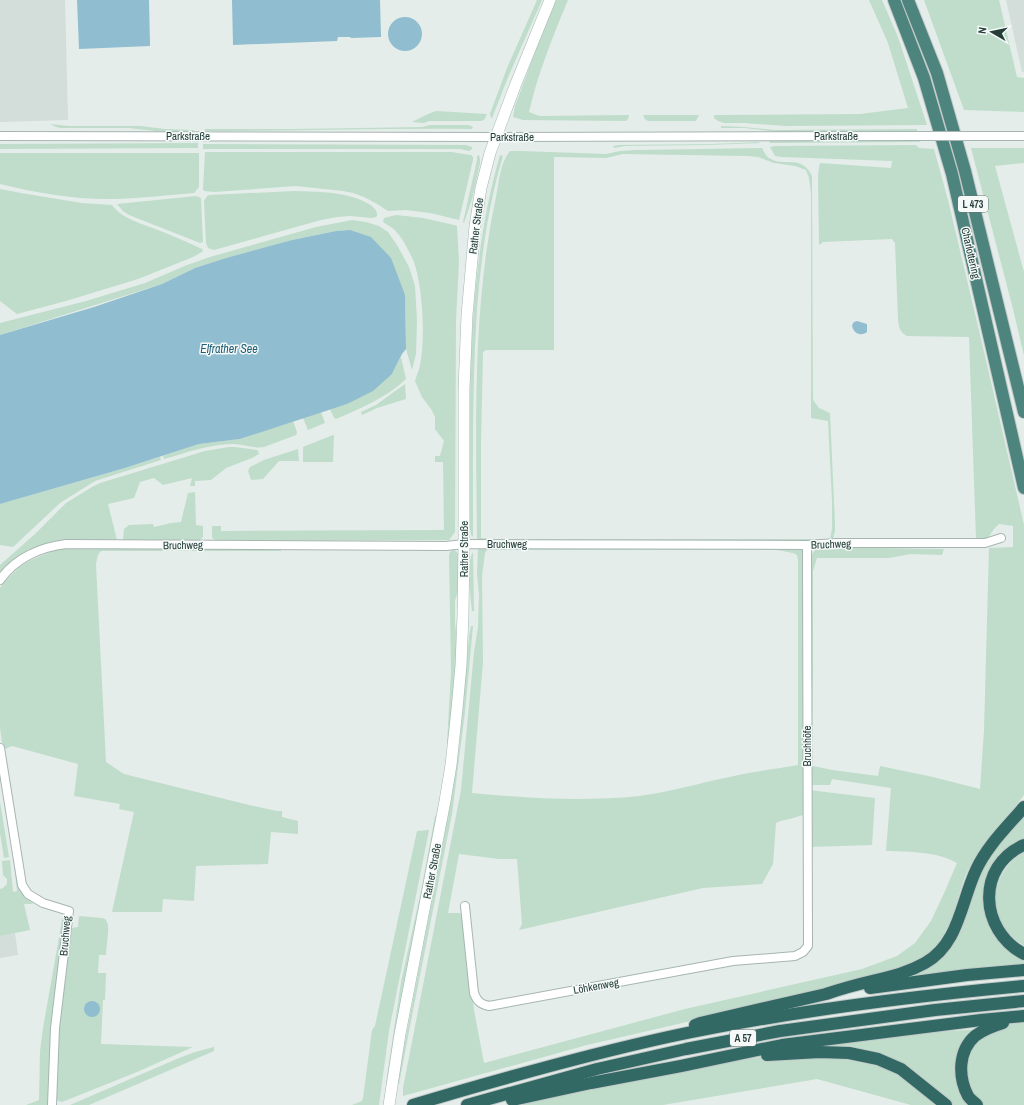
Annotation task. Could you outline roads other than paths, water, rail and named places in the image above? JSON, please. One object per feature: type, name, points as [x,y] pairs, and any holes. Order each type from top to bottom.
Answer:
[{"type":"highway","name":"Charlottering","points":[[894,0],[924,78],[952,174],[1024,488]]},
{"type":"highway","name":"Charlottering","points":[[908,0],[937,73],[965,171],[1024,412]]},
{"type":"highway","points":[[669,1037],[700,1023],[826,994],[907,972],[926,963],[937,954],[949,940],[959,921],[976,869],[988,850],[1024,807]]},
{"type":"highway","points":[[1024,845],[1017,848],[1004,859],[994,874],[989,890],[989,909],[996,927],[1006,941],[1024,954]]},
{"type":"highway","points":[[826,994],[967,975],[1024,970]]},
{"type":"highway","name":"A 57","points":[[413,1105],[472,1087],[596,1054],[669,1037],[778,1016],[851,1005],[931,995],[1024,986]]},
{"type":"highway","name":"A 57","points":[[467,1105],[597,1069],[734,1040],[854,1020],[1024,1001]]},
{"type":"highway","points":[[492,1105],[591,1083],[782,1045],[980,1020],[1024,1018]]},
{"type":"highway","points":[[977,1105],[969,1097],[963,1082],[961,1064],[966,1048],[975,1036],[989,1027],[1024,1018]]},
{"type":"highway","points":[[680,1066],[776,1054],[849,1052],[878,1059],[901,1069],[946,1105]]},
{"type":"main road","name":"Rather Straße","points":[[389,1105],[400,1034],[439,837],[457,709],[463,615],[464,389],[467,315],[473,241],[481,188],[495,137],[550,0]]},
{"type":"street","name":"Parkstraße","points":[[0,136],[1024,136]]},
{"type":"street","name":"Bruchweg","points":[[0,580],[16,563],[33,553],[53,546],[66,544],[438,546],[464,544],[807,545],[985,543],[1001,538]]},
{"type":"street","name":"Bruchhöfe","points":[[807,545],[808,946]]},
{"type":"street","name":"Bruchweg","points":[[0,748],[22,885],[28,894],[43,902],[69,911],[55,1028],[52,1105]]},
{"type":"street","name":"Löhkenweg","points":[[465,906],[474,993],[476,1000],[489,1006],[733,961],[796,956],[803,952],[808,946]]},
{"type":"water","points":[[77,0],[149,0],[150,46],[79,49]]},
{"type":"water","points":[[232,0],[380,0],[381,37],[338,37],[337,41],[233,45]]},
{"type":"water","points":[[402,17],[408,17],[412,18],[419,24],[422,34],[421,41],[415,48],[408,51],[402,51],[398,50],[391,44],[388,37],[388,31],[389,27],[395,20]]},
{"type":"water","name":"Elfrather See","points":[[350,230],[371,237],[391,258],[405,295],[406,349],[392,374],[373,391],[347,404],[240,439],[199,444],[125,468],[0,504],[0,335],[94,307],[162,284],[195,268],[226,258],[292,240],[336,231]]},
{"type":"water","points":[[857,321],[867,324],[867,332],[859,334],[855,332],[852,325]]},
{"type":"water","points":[[89,1001],[95,1001],[100,1006],[98,1015],[95,1017],[89,1017],[84,1012],[84,1006]]}]
